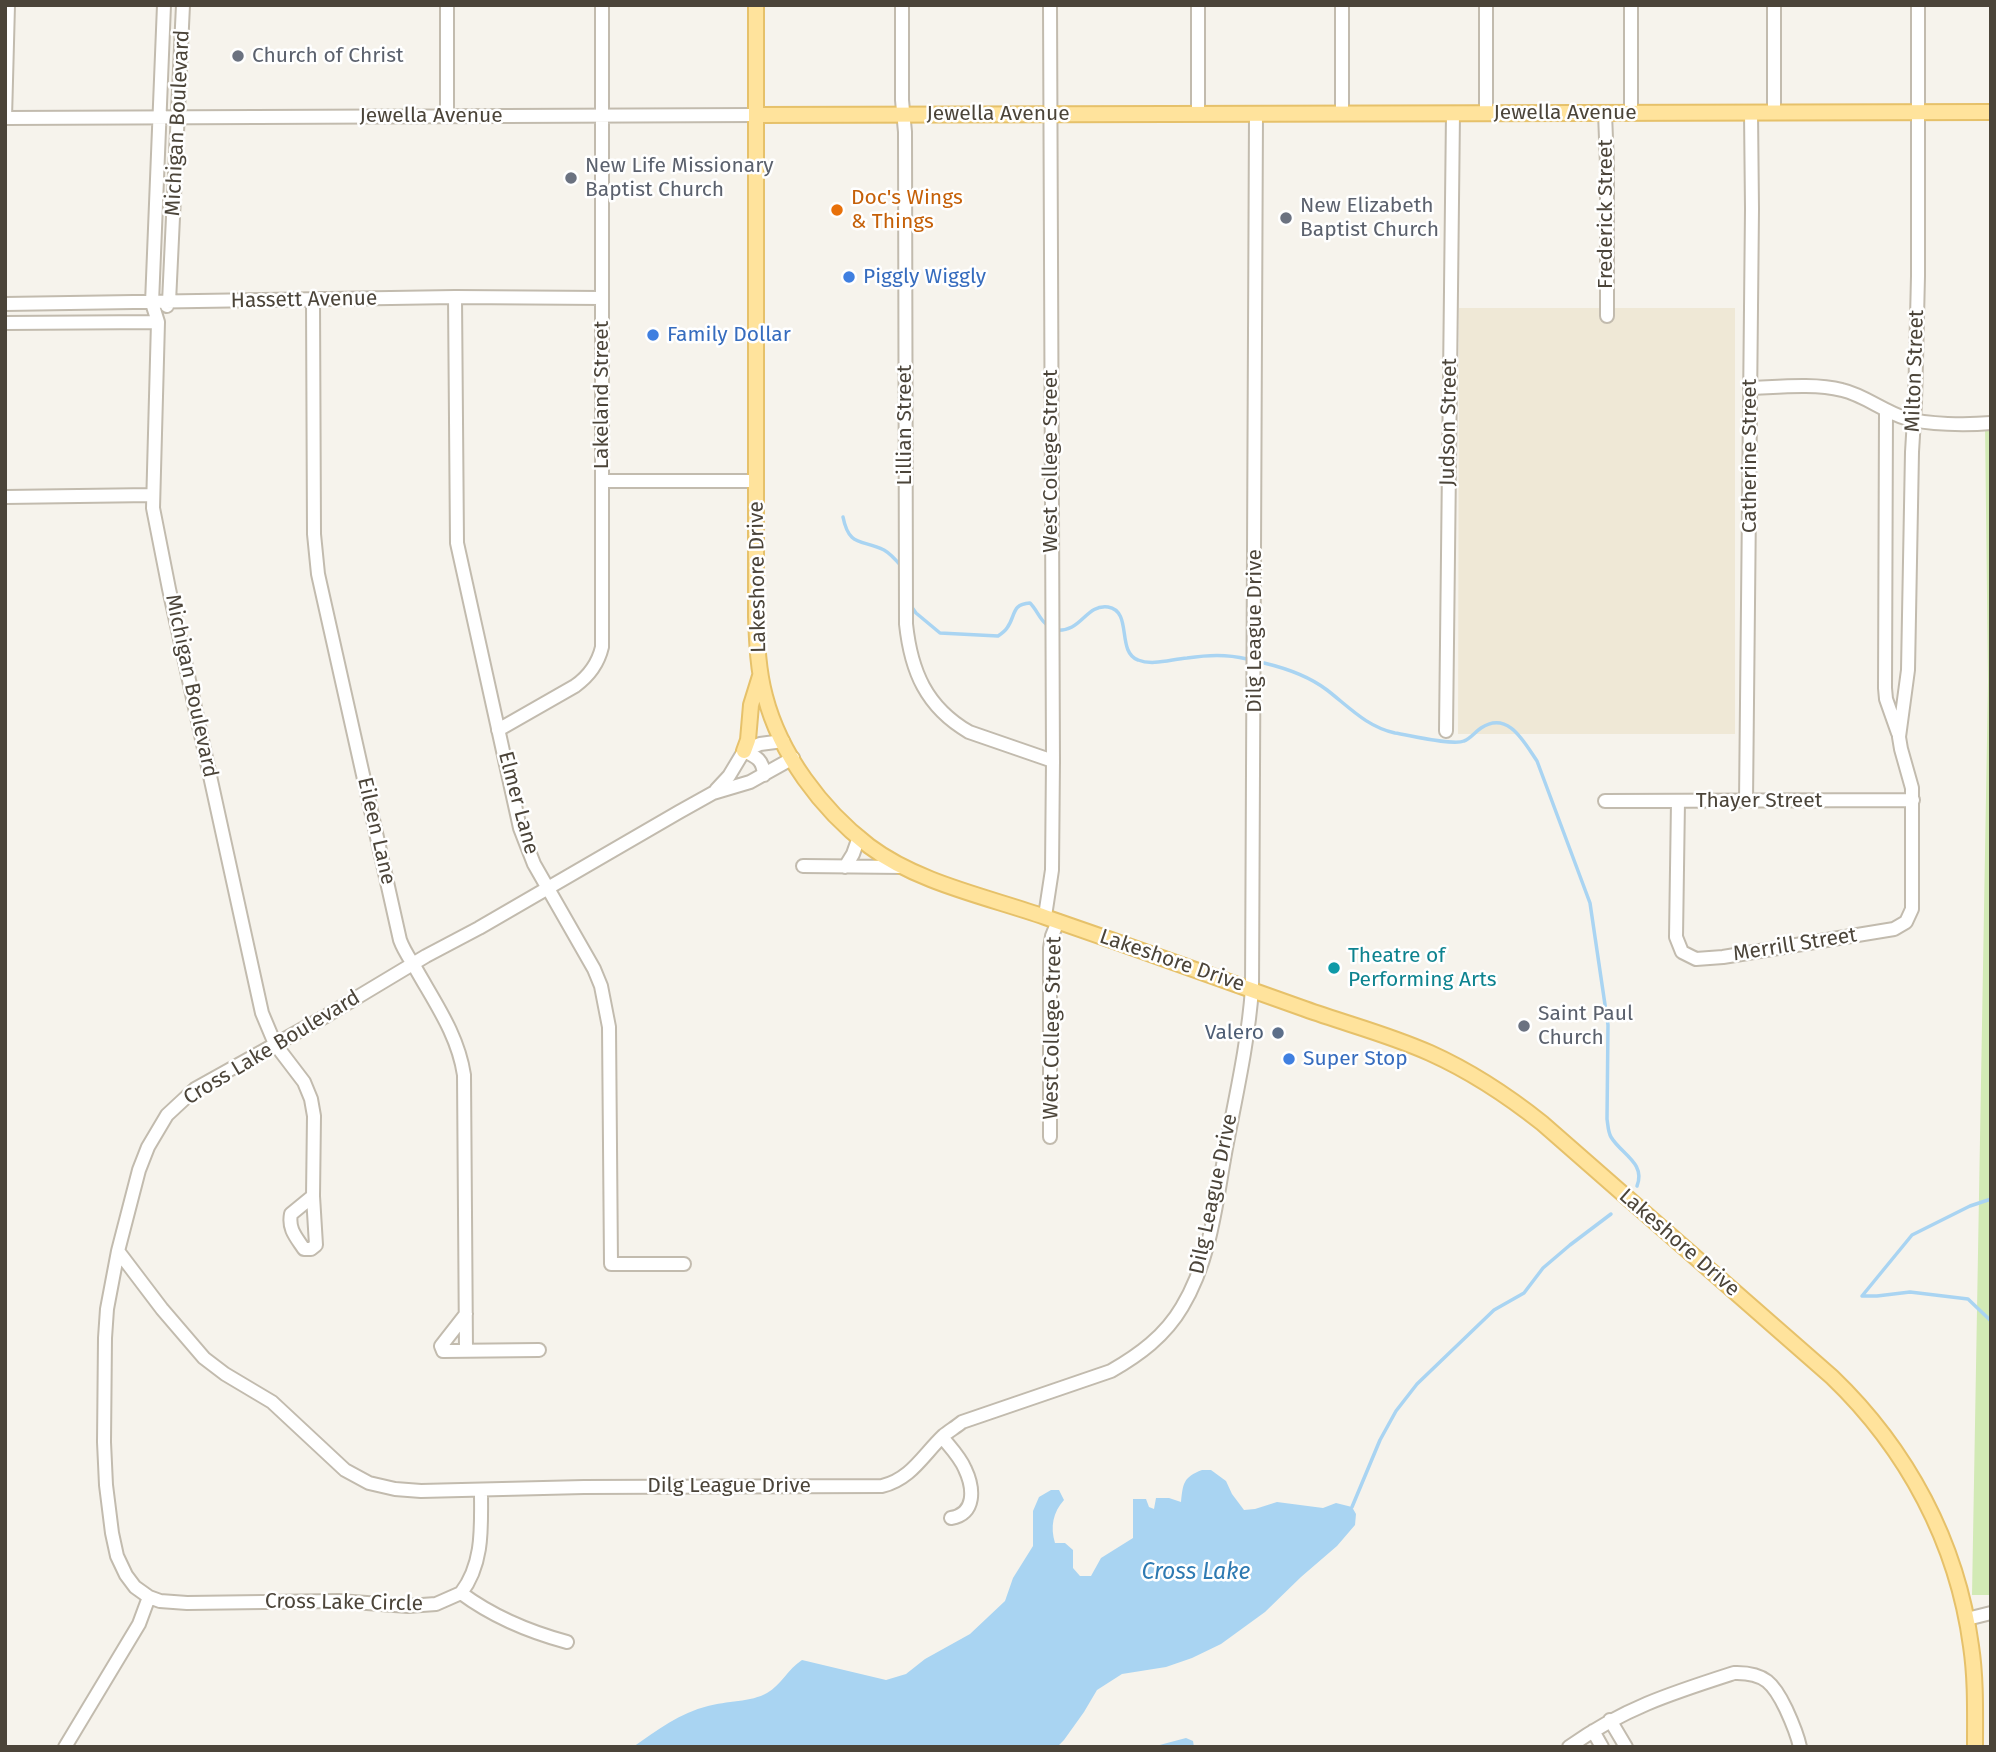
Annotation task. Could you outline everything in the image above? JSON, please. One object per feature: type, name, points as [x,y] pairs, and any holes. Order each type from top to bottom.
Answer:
[{"type":"main road","name":"Lakeshore Drive","points":[[756,5],[756,617],[761,675],[773,719],[783,741],[820,800],[871,848],[905,867],[1430,1053],[1491,1086],[1521,1106],[1832,1377],[1888,1439],[1914,1479],[1944,1540],[1967,1619],[1974,1668],[1975,1747]]},
{"type":"main road","name":"Jewella Avenue","points":[[757,115],[1991,112]]},
{"type":"main road","points":[[741,757],[748,740],[751,705],[761,675]]},
{"type":"street","points":[[5,118],[8,5]]},
{"type":"street","name":"Michigan Boulevard","points":[[164,5],[152,303],[159,322],[152,495],[169,589],[262,1013],[275,1044],[304,1082],[311,1099],[314,1116],[313,1196]]},
{"type":"street","name":"Michigan Boulevard","points":[[159,322],[169,302],[183,5]]},
{"type":"street","points":[[447,5],[447,116]]},
{"type":"street","name":"Lakeland Street","points":[[498,730],[575,686],[593,670],[600,655],[603,638],[602,5]]},
{"type":"street","name":"Lillian Street","points":[[902,5],[905,132],[906,624],[911,658],[928,696],[956,724],[980,736],[1053,761]]},
{"type":"street","name":"West College Street","points":[[1050,5],[1053,761],[1050,1136]]},
{"type":"street","points":[[1198,5],[1199,114]]},
{"type":"street","points":[[1342,5],[1342,114]]},
{"type":"street","points":[[1486,5],[1486,113]]},
{"type":"street","name":"Frederick Street","points":[[1631,5],[1631,113]]},
{"type":"street","points":[[1774,5],[1774,112]]},
{"type":"street","name":"Milton Street","points":[[1899,737],[1908,670],[1918,276],[1918,5]]},
{"type":"street","name":"Catherine Street","points":[[1746,801],[1751,112]]},
{"type":"street","name":"Judson Street","points":[[1446,731],[1452,113]]},
{"type":"street","name":"Frederick Street","points":[[1605,113],[1608,165],[1607,316]]},
{"type":"street","name":"Dilg League Drive","points":[[118,1251],[204,1358],[272,1402],[345,1470],[361,1479],[395,1489],[481,1491],[584,1487],[882,1486],[908,1475],[942,1437],[962,1422],[1111,1371],[1151,1344],[1181,1310],[1193,1288],[1207,1245],[1246,1043],[1252,989],[1256,114]]},
{"type":"street","name":"Jewella Avenue","points":[[5,118],[757,115]]},
{"type":"street","name":"Hassett Avenue","points":[[5,304],[455,297],[602,298]]},
{"type":"street","name":"Elmer Lane","points":[[455,297],[457,542],[520,828],[534,864],[594,969],[607,1013],[611,1264],[684,1264]]},
{"type":"street","name":"Eileen Lane","points":[[313,300],[314,534],[318,574],[400,940],[453,1035],[464,1075],[466,1350]]},
{"type":"street","points":[[5,323],[159,322]]},
{"type":"street","points":[[1750,388],[1838,388],[1914,421],[1991,424]]},
{"type":"street","name":"Milton Street","points":[[1886,410],[1885,688],[1913,800],[1912,909],[1906,922],[1894,929]]},
{"type":"street","points":[[602,481],[757,481]]},
{"type":"street","points":[[5,497],[152,495]]},
{"type":"street","points":[[741,757],[760,744],[783,741]]},
{"type":"street","points":[[741,757],[755,756],[763,765],[764,775]]},
{"type":"street","points":[[741,757],[750,782]]},
{"type":"street","name":"Cross Lake Boulevard","points":[[713,793],[741,757]]},
{"type":"street","name":"Cross Lake Boulevard","points":[[149,1597],[135,1587],[126,1575],[117,1556],[109,1518],[104,1441],[106,1338],[107,1309],[118,1251],[139,1170],[160,1124],[176,1105],[195,1089],[713,793],[750,782],[793,758]]},
{"type":"street","name":"Thayer Street","points":[[1605,801],[1913,800]]},
{"type":"street","name":"Merrill Street","points":[[1678,801],[1676,937],[1682,952],[1696,959],[1737,955],[1894,929]]},
{"type":"street","points":[[845,867],[859,837]]},
{"type":"street","points":[[803,866],[905,867]]},
{"type":"street","points":[[466,1314],[440,1346],[443,1350],[539,1350]]},
{"type":"street","points":[[942,1437],[965,1467],[971,1488],[970,1504],[965,1513],[951,1518]]},
{"type":"street","points":[[481,1491],[480,1544],[472,1576],[461,1593],[480,1607],[536,1632],[568,1642]]},
{"type":"street","name":"Cross Lake Circle","points":[[149,1597],[160,1601],[187,1603],[339,1601],[408,1606],[436,1604],[461,1593]]},
{"type":"street","points":[[65,1747],[139,1624],[149,1597]]},
{"type":"street","points":[[1967,1619],[1991,1613]]},
{"type":"street","points":[[1569,1747],[1610,1720],[1660,1697],[1734,1673],[1756,1675],[1775,1688],[1794,1726],[1800,1747]]},
{"type":"street","points":[[1610,1720],[1626,1747]]},
{"type":"street","points":[[1592,1731],[1602,1747]]},
{"type":"shaded area","points":[[1459,308],[1735,308],[1735,734],[1458,734]]},
{"type":"green space","points":[[1985,424],[1991,424],[1991,1595],[1972,1595],[1988,682]]},
{"type":"water","name":"Cross Lake","points":[[1202,1470],[1211,1470],[1226,1481],[1244,1510],[1277,1502],[1323,1508],[1336,1503],[1352,1507],[1356,1514],[1355,1525],[1337,1546],[1265,1612],[1221,1644],[1166,1667],[1122,1674],[1097,1690],[1057,1747],[633,1747],[688,1713],[767,1693],[802,1660],[886,1680],[906,1674],[925,1659],[970,1634],[1005,1601],[1013,1578],[1033,1546],[1033,1511],[1039,1497],[1051,1490],[1059,1490],[1064,1500],[1054,1520],[1055,1543],[1065,1543],[1073,1550],[1073,1568],[1080,1576],[1091,1576],[1101,1558],[1133,1538],[1133,1499],[1146,1499],[1149,1507],[1154,1509],[1156,1498],[1181,1502],[1185,1482],[1191,1475]]},
{"type":"water","points":[[1186,1738],[1193,1741],[1194,1747],[1152,1747]]},
{"type":"waterway","points":[[843,517],[853,538],[884,550],[901,566]]},
{"type":"waterway","points":[[911,606],[940,633],[998,636],[1010,624],[1017,608],[1030,603],[1046,624]]},
{"type":"waterway","points":[[1055,630],[1071,627],[1094,610],[1108,607],[1116,610],[1120,616],[1128,649],[1131,656],[1138,660],[1156,662],[1217,656],[1247,659]]},
{"type":"waterway","points":[[1264,663],[1313,681],[1359,716],[1385,730],[1431,740],[1458,742],[1466,740],[1491,723],[1499,723],[1514,731],[1527,745],[1537,761],[1590,903],[1608,1025],[1608,1128],[1615,1143],[1635,1165],[1639,1178],[1637,1186]]},
{"type":"waterway","points":[[1862,1296],[1912,1235],[1970,1206],[1991,1199]]},
{"type":"waterway","points":[[1352,1507],[1380,1440],[1396,1411],[1417,1384],[1494,1310],[1524,1293],[1543,1268],[1611,1214]]},
{"type":"waterway","points":[[1862,1296],[1910,1292],[1968,1299],[1991,1321]]},
{"type":"place","name":"Church of Christ","points":[[238,56]]},
{"type":"place","name":"New Life Missionary Baptist Church","points":[[571,178]]},
{"type":"place","name":"Doc's Wings & Things","points":[[837,210]]},
{"type":"place","name":"New Elizabeth Baptist Church","points":[[1286,218]]},
{"type":"place","name":"Piggly Wiggly","points":[[849,277]]},
{"type":"place","name":"Family Dollar","points":[[653,335]]},
{"type":"place","name":"Theatre of Performing Arts","points":[[1334,968]]},
{"type":"place","name":"Saint Paul Church","points":[[1524,1026]]},
{"type":"place","name":"Valero","points":[[1278,1033]]},
{"type":"place","name":"Super Stop","points":[[1289,1059]]}]
